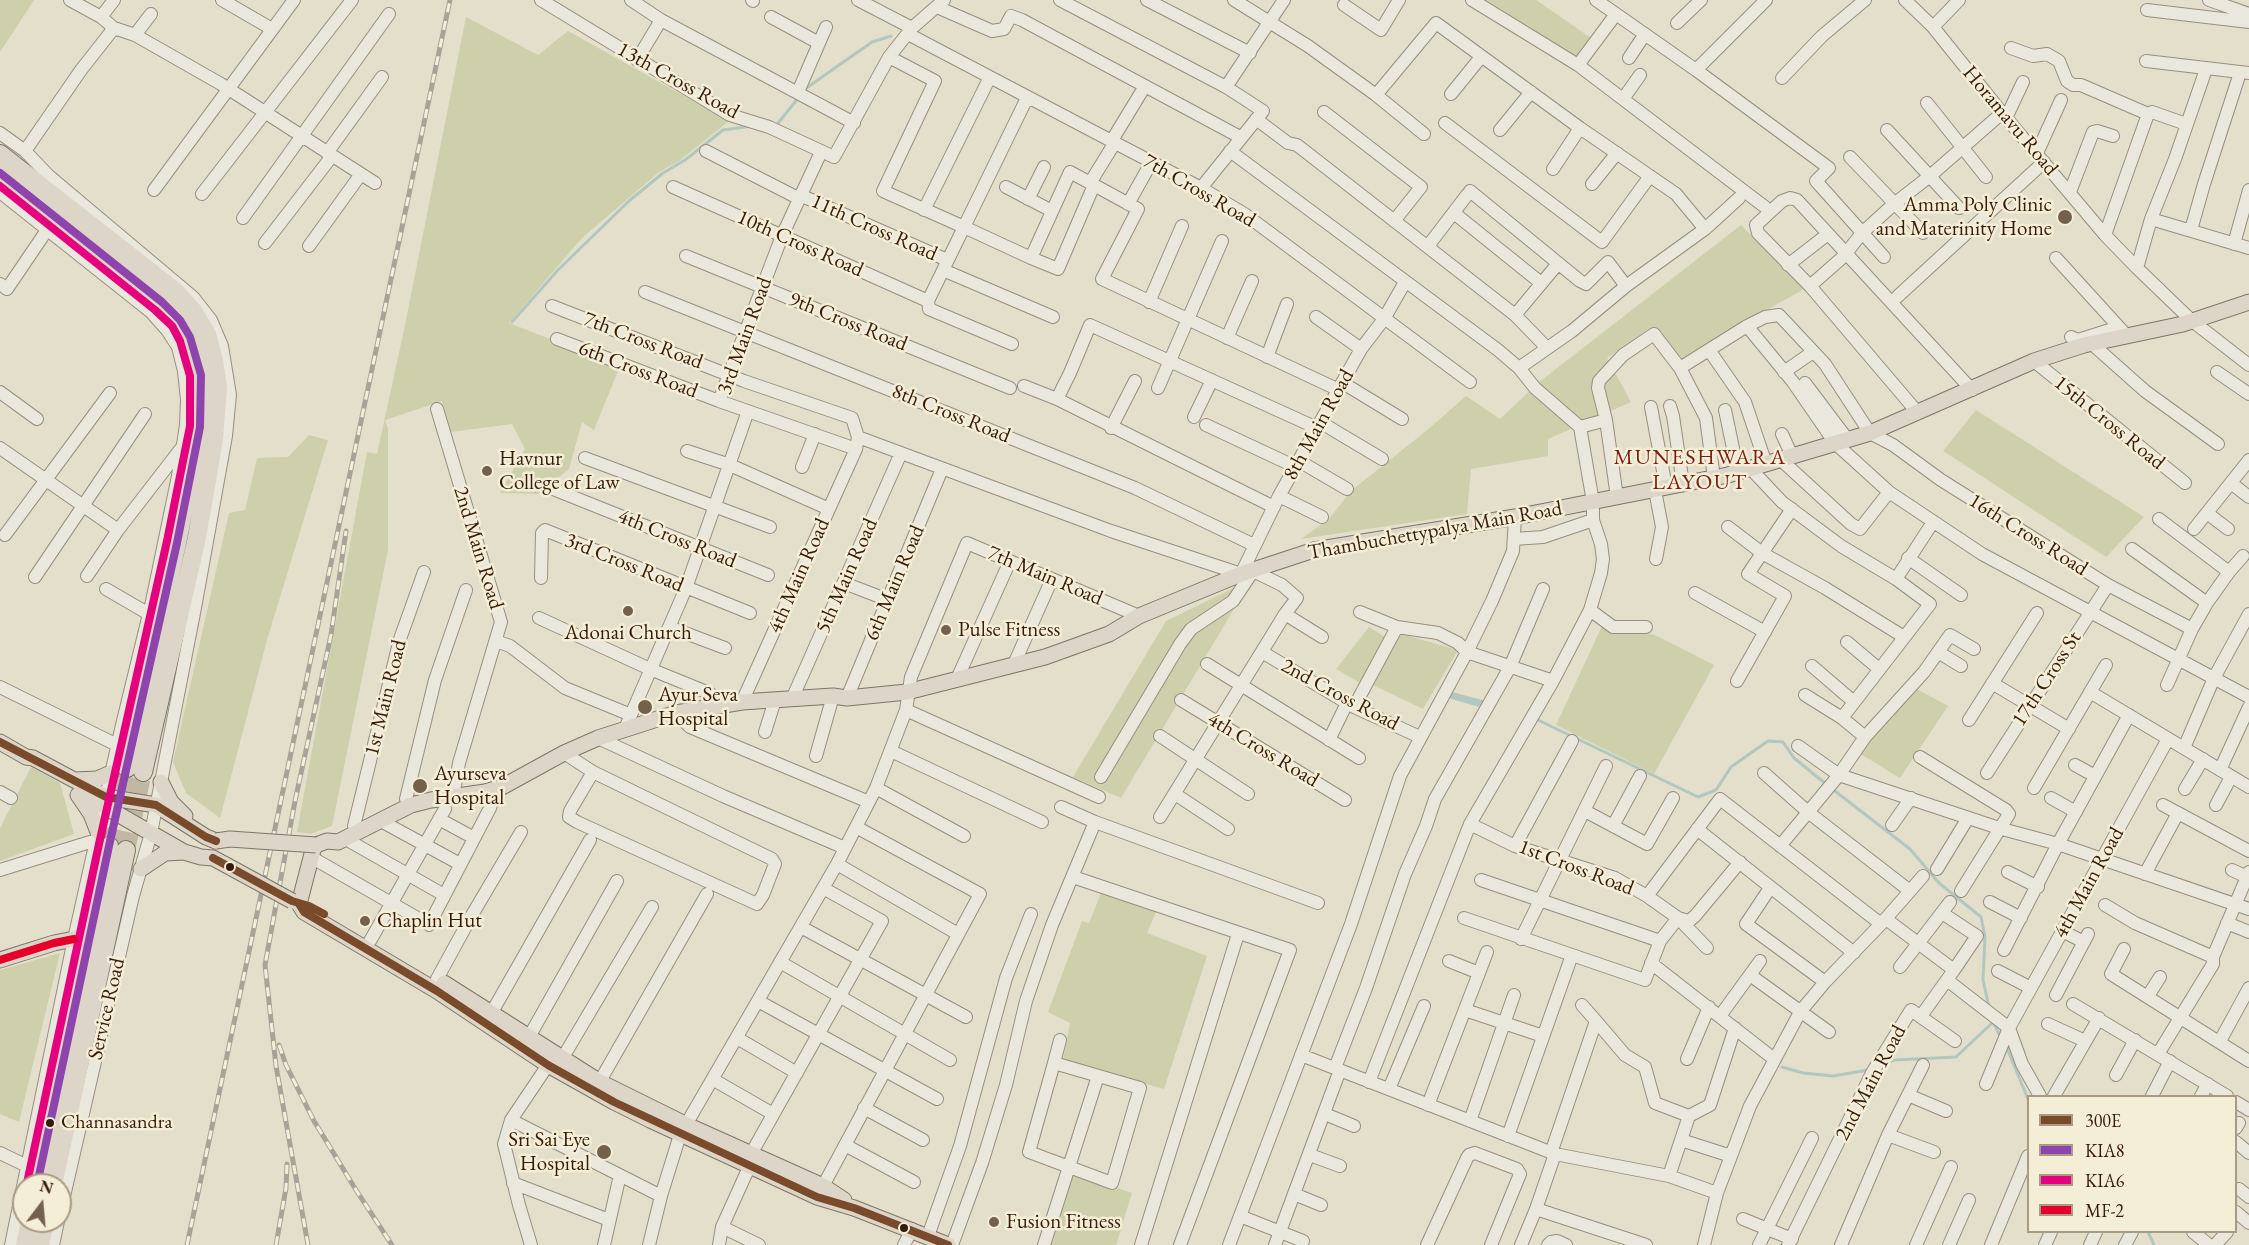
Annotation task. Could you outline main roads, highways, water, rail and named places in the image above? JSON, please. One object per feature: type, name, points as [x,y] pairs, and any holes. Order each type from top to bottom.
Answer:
[{"type":"highway","points":[[0,154],[63,197],[175,291],[193,312],[207,334],[214,360],[218,387],[214,439],[196,542],[127,771]]},
{"type":"highway","points":[[0,173],[162,302],[180,320],[190,337],[201,375],[200,427],[174,528],[127,771]]},
{"type":"highway","points":[[40,1173],[102,843]]},
{"type":"highway","points":[[55,1173],[102,843]]},
{"type":"highway","points":[[12,1243],[27,1233]]},
{"type":"main road","name":"Thambuchettypalya Main Road","points":[[320,847],[330,837],[381,821],[411,805],[497,788],[598,738],[676,713],[742,702],[907,692],[1045,657],[1109,634],[1139,616],[1275,563],[1323,549],[1515,517],[1714,478],[1744,470],[1870,433],[2034,362],[2123,331],[2183,324],[2249,303]]},
{"type":"main road","points":[[0,742],[26,757],[33,758],[184,852],[213,858],[298,900],[370,940],[437,979],[488,1018],[597,1086],[750,1160],[817,1197],[854,1208],[950,1245]]},
{"type":"main road","points":[[72,784],[127,771]]},
{"type":"main road","name":"Thambuchettypalya Main Road","points":[[349,832],[406,799],[486,786],[513,775],[520,777]]},
{"type":"main road","points":[[161,782],[171,802],[211,839]]},
{"type":"main road","points":[[72,784],[92,814],[102,843]]},
{"type":"main road","points":[[105,802],[156,805],[211,839],[320,847],[298,900],[304,912],[437,991],[529,1037],[555,1059]]},
{"type":"main road","points":[[141,870],[165,854],[184,852]]},
{"type":"main road","points":[[0,960],[60,941],[74,939]]},
{"type":"main road","points":[[750,1160],[823,1186],[854,1208]]},
{"type":"water","points":[[1448,691],[1486,701],[1479,707],[1445,697]]},
{"type":"waterway","points":[[805,89],[872,42],[891,36]]},
{"type":"waterway","points":[[775,127],[799,97]]},
{"type":"waterway","points":[[512,322],[558,270],[629,201],[663,173],[685,160],[723,130],[752,126]]},
{"type":"waterway","points":[[1536,719],[1698,797],[1716,790],[1731,767],[1768,741],[1783,742],[1794,758],[1826,784]]},
{"type":"waterway","points":[[1831,788],[1910,849],[1939,883],[1981,917],[1985,937],[1983,980],[1989,1007]]},
{"type":"waterway","points":[[1992,1020],[2001,1038]]},
{"type":"waterway","points":[[1883,1065],[1894,1060],[1956,1057],[1992,1023]]},
{"type":"waterway","points":[[2006,1046],[2027,1097]]},
{"type":"waterway","points":[[1782,1067],[1803,1073],[1833,1076],[1868,1070]]},
{"type":"waterway","points":[[2148,1233],[2154,1245]]},
{"type":"tunnel","points":[[109,846],[127,768]]},
{"type":"tunnel","points":[[126,850],[143,772]]},
{"type":"railway","points":[[187,1245],[450,0]]},
{"type":"railway","points":[[308,1245],[276,1066],[265,965],[295,801],[331,635],[346,531]]},
{"type":"railway","points":[[279,1045],[286,1065],[314,1121],[392,1245]]},
{"type":"railway","points":[[276,1245],[286,1188],[287,1164]]},
{"type":"place","name":"Amma Poly Clinic and Materinity Home","points":[[2065,217]]},
{"type":"place","name":"Havnur College of Law","points":[[487,471]]},
{"type":"place","name":"Adonai Church","points":[[628,611]]},
{"type":"place","name":"Pulse Fitness","points":[[946,630]]},
{"type":"place","name":"Ayur Seva Hospital","points":[[645,707]]},
{"type":"place","name":"Ayurseva Hospital","points":[[420,786]]},
{"type":"place","name":"Chaplin Hut","points":[[365,921]]},
{"type":"place","name":"Channasandra","points":[[50,1123]]},
{"type":"place","name":"Sri Sai Eye Hospital","points":[[604,1152]]},
{"type":"place","name":"Fusion Fitness","points":[[994,1222]]},
{"type":"district","name":"MUNESHWARA LAYOUT","points":[[1700,470]]}]
